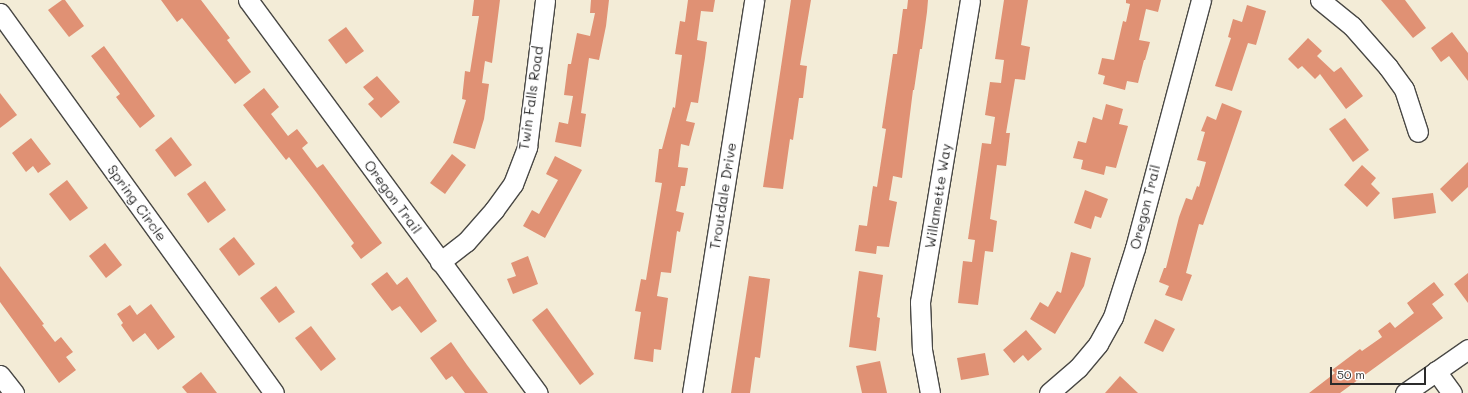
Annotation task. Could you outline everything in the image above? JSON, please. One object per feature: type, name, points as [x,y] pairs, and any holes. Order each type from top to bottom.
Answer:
[{"type":"street","name":"Oregon Trail","points":[[248,0],[538,393]]},
{"type":"street","name":"Twin Falls Road","points":[[440,262],[466,242],[494,210],[513,184],[527,147],[544,0]]},
{"type":"street","name":"Troutdale Drive","points":[[692,393],[754,0]]},
{"type":"street","name":"Willamette Way","points":[[930,393],[922,350],[920,302],[970,0]]},
{"type":"street","name":"Oregon Trail","points":[[1049,393],[1078,368],[1098,344],[1113,317],[1135,248],[1201,0]]},
{"type":"street","points":[[1320,0],[1352,26],[1388,67],[1404,89],[1418,132]]},
{"type":"street","name":"Spring Circle","points":[[0,13],[274,393]]},
{"type":"street","points":[[1405,393],[1468,349]]},
{"type":"street","points":[[1436,371],[1452,393]]},
{"type":"street","points":[[0,374],[14,393]]},
{"type":"building","points":[[62,0],[65,0],[84,26],[69,37],[48,10]]},
{"type":"building","points":[[161,0],[201,0],[230,38],[227,40],[251,72],[235,84],[182,18],[177,22]]},
{"type":"building","points":[[474,0],[500,0],[492,63],[485,61],[482,83],[489,84],[484,119],[475,149],[453,143],[466,100],[462,99],[465,71],[470,72],[479,16],[472,16]]},
{"type":"building","points":[[591,0],[609,0],[606,26],[599,60],[589,58],[581,113],[586,114],[581,147],[555,142],[559,122],[568,124],[573,96],[564,95],[568,64],[571,64],[577,33],[590,36],[595,13],[590,13]]},
{"type":"building","points":[[688,0],[715,0],[713,12],[701,11],[697,40],[707,42],[705,58],[698,103],[691,102],[686,121],[695,123],[689,146],[681,144],[678,167],[688,168],[685,186],[681,186],[676,211],[684,213],[680,232],[677,231],[671,273],[661,272],[657,296],[668,298],[661,350],[654,349],[653,362],[634,359],[641,312],[635,311],[641,279],[646,280],[662,183],[655,182],[659,149],[662,149],[673,107],[675,108],[682,55],[675,54],[680,21],[685,22]]},
{"type":"building","points":[[791,0],[811,0],[800,65],[807,66],[803,98],[799,98],[793,140],[790,139],[783,189],[763,187]]},
{"type":"building","points":[[908,0],[928,0],[922,49],[920,49],[913,90],[902,178],[893,176],[889,200],[897,202],[889,247],[877,246],[876,254],[855,251],[859,225],[867,226],[873,186],[877,187],[886,129],[882,128],[893,54],[897,54],[903,9],[907,9]]},
{"type":"building","points":[[1004,0],[1028,0],[1021,45],[1030,47],[1025,80],[1015,79],[1006,133],[1010,133],[1006,166],[997,165],[990,219],[997,221],[993,252],[985,251],[978,305],[958,303],[963,261],[972,262],[975,240],[968,239],[982,143],[991,144],[995,117],[985,115],[990,82],[1001,83],[1004,60],[995,59]]},
{"type":"building","points":[[1126,0],[1161,0],[1158,12],[1146,9],[1139,40],[1150,42],[1138,83],[1127,81],[1125,90],[1103,84],[1105,76],[1098,74],[1102,58],[1114,60],[1123,21],[1126,22],[1130,4],[1126,3]]},
{"type":"building","points":[[1381,0],[1405,0],[1426,28],[1413,38]]},
{"type":"building","points":[[1247,5],[1266,11],[1256,45],[1248,43],[1232,91],[1215,86],[1231,38],[1228,37],[1233,19],[1242,22]]},
{"type":"building","points":[[346,27],[364,51],[346,64],[328,40]]},
{"type":"building","points":[[1452,32],[1468,53],[1468,81],[1449,56],[1441,62],[1431,48]]},
{"type":"building","points":[[1308,38],[1322,51],[1317,56],[1334,72],[1341,67],[1363,96],[1346,109],[1320,74],[1315,79],[1302,66],[1298,69],[1288,59]]},
{"type":"building","points":[[104,46],[155,116],[140,128],[116,97],[120,94],[91,56]]},
{"type":"building","points":[[377,76],[400,102],[381,118],[368,104],[374,99],[363,87]]},
{"type":"building","points":[[264,88],[279,107],[271,114],[288,136],[297,129],[308,143],[302,148],[317,168],[323,164],[382,243],[361,259],[351,246],[354,243],[316,192],[289,157],[286,160],[243,105]]},
{"type":"building","points":[[0,93],[17,115],[0,128]]},
{"type":"building","points":[[1222,103],[1242,111],[1203,225],[1199,224],[1186,273],[1192,275],[1182,301],[1165,295],[1169,286],[1159,282],[1164,268],[1166,268],[1179,217],[1186,198],[1192,200],[1197,186],[1199,187],[1206,162],[1197,160],[1205,132],[1201,131],[1207,116],[1216,120]]},
{"type":"building","points":[[1106,104],[1123,109],[1119,124],[1128,126],[1116,168],[1106,166],[1104,175],[1081,169],[1083,160],[1073,158],[1078,141],[1086,143],[1093,117],[1102,120]]},
{"type":"building","points":[[1345,118],[1369,150],[1353,162],[1329,129]]},
{"type":"building","points":[[171,137],[192,165],[175,177],[155,150]]},
{"type":"building","points":[[31,138],[51,164],[38,173],[33,166],[26,172],[12,153]]},
{"type":"building","points":[[452,154],[466,165],[445,194],[430,183]]},
{"type":"building","points":[[555,156],[582,170],[545,238],[523,226],[532,210],[539,214],[558,180],[546,174]]},
{"type":"building","points":[[1468,162],[1468,187],[1452,202],[1440,189]]},
{"type":"building","points":[[1362,165],[1376,178],[1371,184],[1380,193],[1367,207],[1344,185]]},
{"type":"building","points":[[67,180],[88,208],[70,221],[49,194]]},
{"type":"building","points":[[205,181],[226,210],[208,223],[187,194]]},
{"type":"building","points":[[1085,190],[1108,199],[1101,218],[1095,216],[1091,229],[1074,223]]},
{"type":"building","points":[[1433,193],[1436,213],[1394,219],[1392,198]]},
{"type":"building","points":[[234,237],[255,264],[239,276],[219,249]]},
{"type":"building","points":[[105,243],[122,265],[106,278],[89,256]]},
{"type":"building","points":[[1071,252],[1091,258],[1084,286],[1055,334],[1030,319],[1040,302],[1048,307],[1057,291],[1061,293]]},
{"type":"building","points":[[528,256],[538,284],[513,294],[507,279],[516,276],[511,263]]},
{"type":"building","points":[[0,266],[44,324],[42,325],[55,342],[61,337],[73,352],[66,357],[76,370],[59,383],[0,302]]},
{"type":"building","points":[[859,271],[883,275],[877,317],[880,318],[876,351],[849,347]]},
{"type":"building","points":[[387,272],[397,285],[407,277],[437,321],[421,333],[400,306],[392,311],[371,284]]},
{"type":"building","points":[[1468,273],[1468,303],[1454,284]]},
{"type":"building","points":[[749,276],[770,279],[760,358],[755,357],[750,393],[731,393]]},
{"type":"building","points":[[1434,282],[1444,295],[1432,304],[1443,318],[1340,393],[1309,393],[1335,373],[1332,370],[1360,349],[1362,351],[1382,337],[1378,331],[1390,322],[1395,328],[1414,313],[1407,303]]},
{"type":"building","points":[[276,286],[295,312],[279,323],[260,298]]},
{"type":"building","points":[[151,304],[175,337],[158,350],[145,333],[133,342],[121,325],[123,323],[117,314],[130,305],[137,315]]},
{"type":"building","points":[[547,308],[594,374],[580,385],[532,320]]},
{"type":"building","points":[[1155,319],[1175,329],[1163,352],[1144,343]]},
{"type":"building","points":[[311,326],[336,359],[321,371],[295,338]]},
{"type":"building","points":[[1026,330],[1042,349],[1028,361],[1023,355],[1014,363],[1003,350]]},
{"type":"building","points":[[451,342],[488,393],[465,393],[452,376],[446,380],[430,358]]},
{"type":"building","points":[[985,353],[989,375],[961,380],[957,358]]},
{"type":"building","points":[[880,361],[887,393],[862,393],[856,366]]},
{"type":"building","points":[[201,372],[217,393],[187,393],[182,387]]},
{"type":"building","points":[[1120,376],[1138,393],[1105,393]]}]
